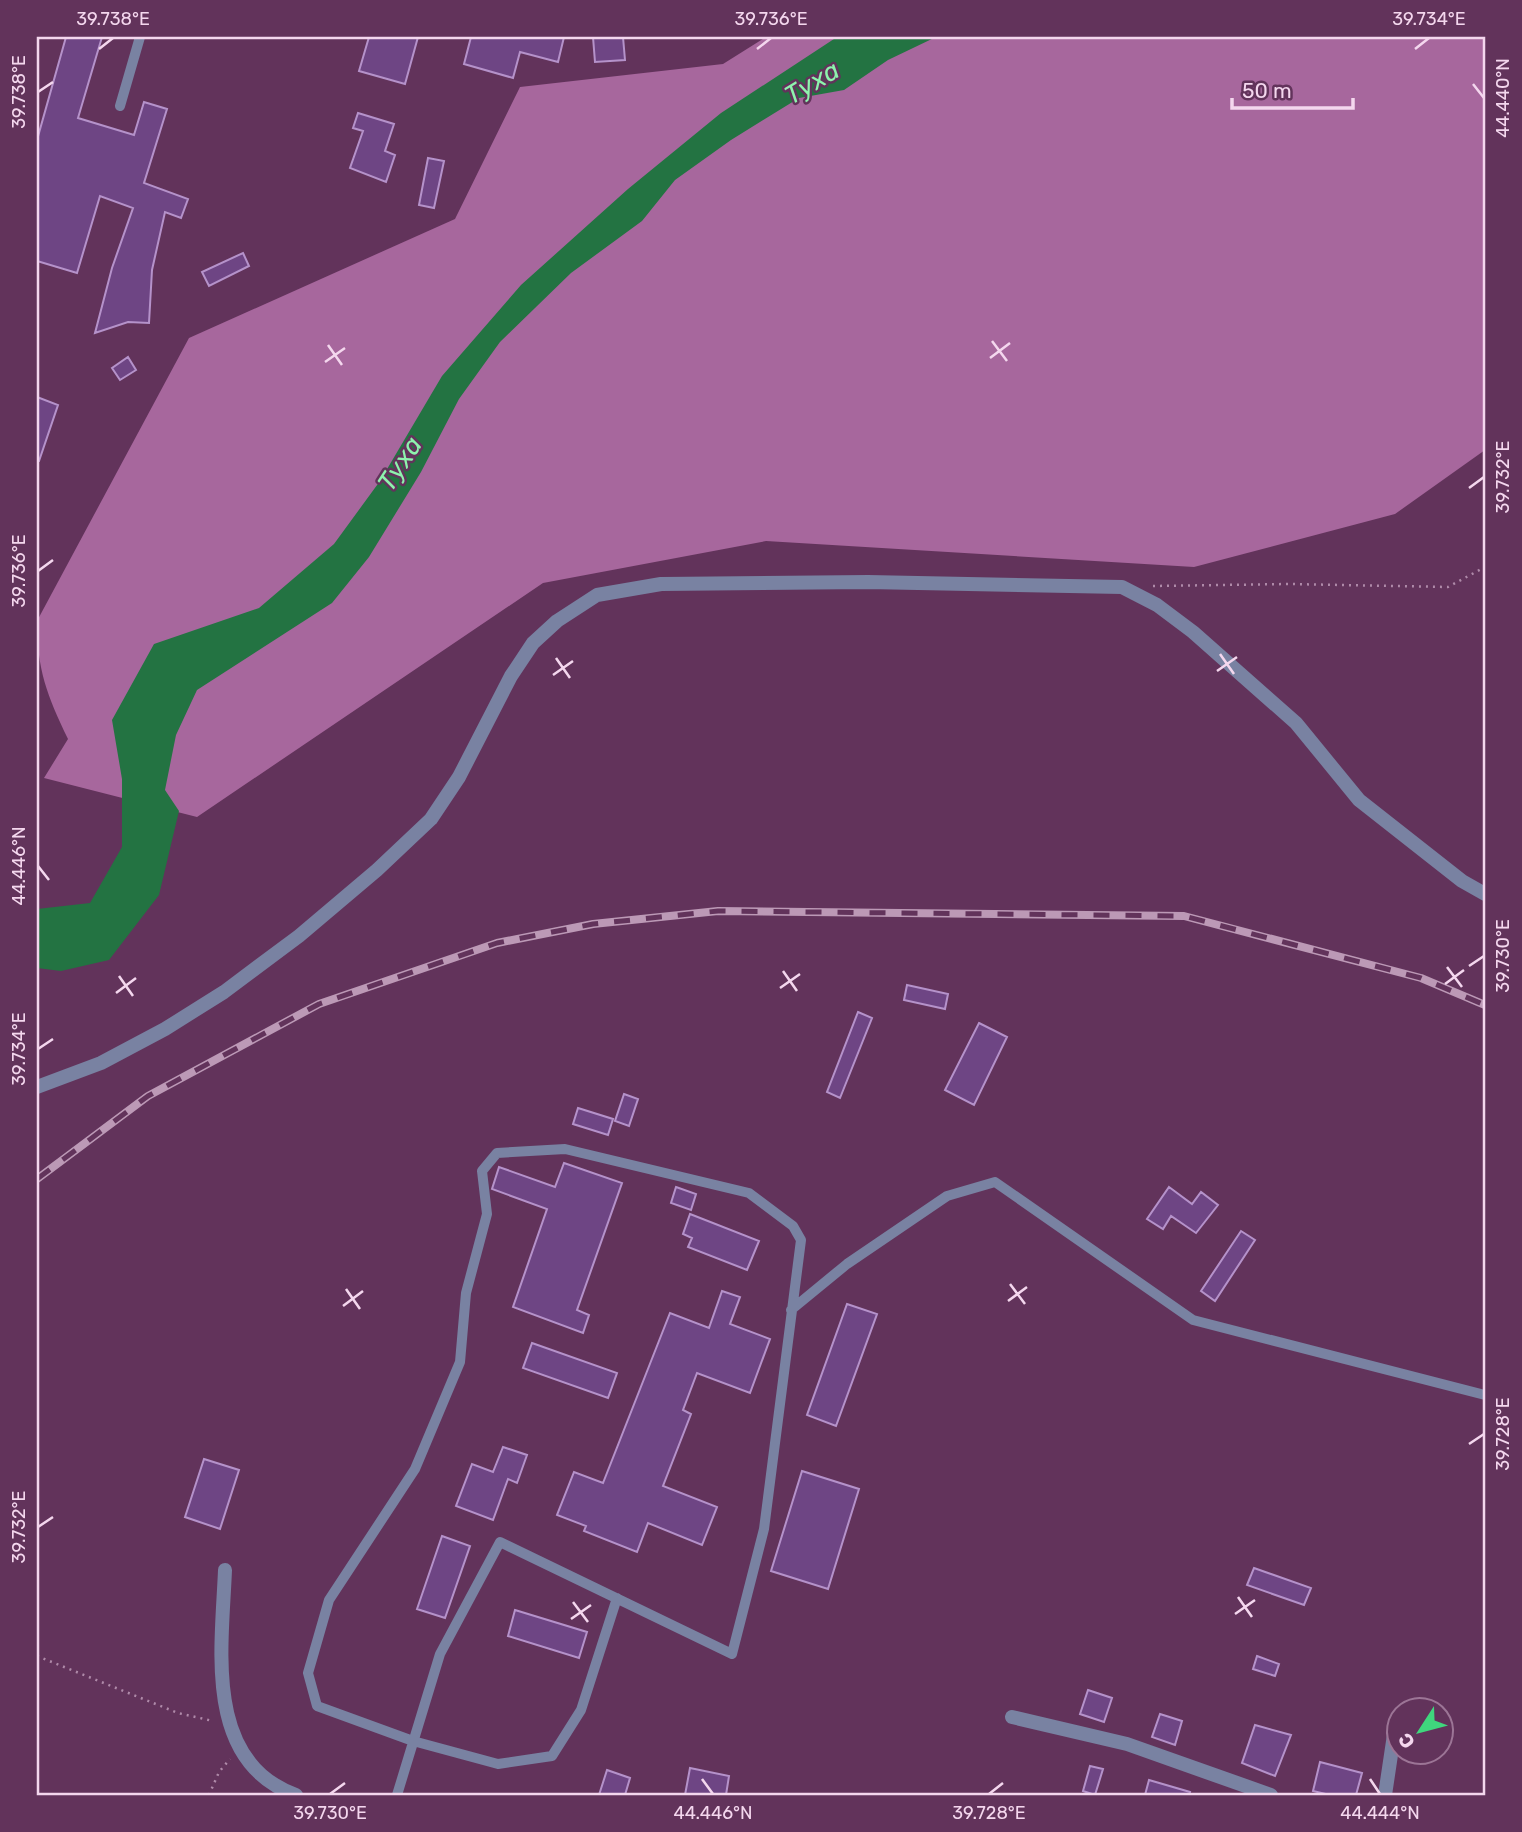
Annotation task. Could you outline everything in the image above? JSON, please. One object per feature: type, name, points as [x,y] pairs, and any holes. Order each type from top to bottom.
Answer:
[{"type":"street","points":[[37,1087],[101,1063],[164,1029],[224,992],[299,936],[431,819],[459,777],[511,676],[533,643],[557,621],[597,595],[661,583],[868,582],[1122,587],[1157,605],[1193,632],[1296,723],[1359,800],[1462,881],[1485,894]]},
{"type":"street","points":[[225,1570],[221,1681],[230,1725],[238,1749],[279,1789],[296,1795]]},
{"type":"street","points":[[1012,1717],[1127,1744],[1271,1795]]},
{"type":"street","points":[[1385,1795],[1389,1766]]},
{"type":"lane","points":[[120,106],[140,37]]},
{"type":"lane","points":[[397,1795],[413,1741],[440,1654],[500,1542],[617,1598],[732,1654],[764,1529],[801,1240],[793,1226],[749,1193],[565,1149],[497,1153],[482,1171],[487,1214],[466,1293],[460,1362],[415,1469],[329,1600],[308,1674],[317,1706],[413,1741],[498,1764],[552,1756],[581,1710],[617,1598]]},
{"type":"lane","points":[[791,1310],[847,1264],[947,1196],[995,1182],[1193,1320],[1485,1395]]},
{"type":"path","points":[[1150,586],[1289,584],[1448,587],[1485,568]]},
{"type":"path","points":[[37,1656],[178,1713],[230,1725]]},
{"type":"path","points":[[209,1795],[219,1772],[238,1749]]},
{"type":"shaded area","points":[[766,37],[1485,37],[1485,450],[1395,514],[1194,567],[766,541],[543,583],[197,817],[44,778],[68,739],[54,709],[41,668],[37,621],[189,338],[455,219],[520,87],[723,64]]},
{"type":"water","name":"Туха","points":[[837,37],[936,37],[888,60],[844,90],[799,98],[731,140],[675,180],[642,221],[571,273],[500,342],[459,399],[421,472],[369,557],[332,603],[197,690],[176,735],[165,790],[179,811],[159,895],[109,960],[61,971],[37,968],[37,909],[90,903],[122,847],[122,779],[112,720],[154,644],[259,608],[334,544],[380,481],[442,376],[521,285],[628,189],[721,113]]},
{"type":"building","points":[[66,37],[102,37],[78,118],[134,135],[144,102],[167,109],[144,183],[188,199],[181,218],[165,212],[152,270],[149,323],[128,322],[95,333],[112,268],[133,208],[100,196],[77,273],[37,261],[37,140]]},
{"type":"building","points":[[369,37],[418,37],[405,84],[359,71]]},
{"type":"building","points":[[471,37],[564,37],[558,62],[520,52],[513,78],[464,64]]},
{"type":"building","points":[[593,37],[623,37],[625,60],[595,62]]},
{"type":"building","points":[[358,113],[394,124],[385,151],[395,155],[386,182],[350,168],[363,131],[353,128]]},
{"type":"building","points":[[428,158],[444,161],[434,208],[419,205]]},
{"type":"building","points":[[243,253],[249,266],[209,286],[202,272]]},
{"type":"building","points":[[128,357],[136,370],[120,380],[112,368]]},
{"type":"building","points":[[37,397],[58,405],[39,461],[37,461]]},
{"type":"building","points":[[907,985],[948,994],[945,1009],[904,1000]]},
{"type":"building","points":[[858,1012],[872,1018],[840,1098],[827,1092]]},
{"type":"building","points":[[979,1023],[1007,1037],[974,1105],[945,1090]]},
{"type":"building","points":[[624,1094],[638,1099],[629,1126],[615,1121]]},
{"type":"building","points":[[578,1108],[613,1119],[608,1135],[573,1124]]},
{"type":"building","points":[[564,1163],[622,1183],[577,1310],[589,1315],[583,1333],[513,1307],[547,1209],[492,1189],[499,1167],[555,1187]]},
{"type":"building","points":[[676,1187],[696,1194],[691,1210],[671,1203]]},
{"type":"building","points":[[1169,1187],[1192,1204],[1201,1192],[1218,1205],[1196,1233],[1171,1216],[1163,1229],[1147,1219]]},
{"type":"building","points":[[690,1214],[759,1241],[747,1270],[688,1247],[692,1238],[683,1234]]},
{"type":"building","points":[[1241,1231],[1255,1240],[1215,1301],[1201,1291]]},
{"type":"building","points":[[722,1291],[740,1297],[730,1324],[770,1339],[750,1393],[697,1373],[683,1410],[691,1414],[663,1486],[717,1507],[702,1545],[648,1523],[637,1552],[584,1531],[586,1526],[557,1515],[574,1472],[603,1483],[670,1313],[709,1328]]},
{"type":"building","points":[[847,1304],[877,1314],[836,1426],[807,1415]]},
{"type":"building","points":[[532,1343],[617,1373],[608,1398],[523,1368]]},
{"type":"building","points":[[503,1447],[527,1455],[517,1483],[508,1479],[493,1520],[456,1506],[472,1464],[493,1472]]},
{"type":"building","points":[[204,1459],[239,1470],[220,1529],[185,1517]]},
{"type":"building","points":[[802,1471],[859,1489],[828,1589],[771,1571]]},
{"type":"building","points":[[442,1536],[470,1546],[445,1618],[417,1609]]},
{"type":"building","points":[[1254,1568],[1311,1588],[1304,1605],[1247,1585]]},
{"type":"building","points":[[515,1610],[587,1632],[579,1658],[508,1636]]},
{"type":"building","points":[[1257,1656],[1279,1664],[1275,1676],[1253,1669]]},
{"type":"building","points":[[1088,1690],[1112,1698],[1104,1722],[1080,1714]]},
{"type":"building","points":[[1160,1714],[1182,1721],[1175,1745],[1152,1737]]},
{"type":"building","points":[[1255,1725],[1291,1735],[1275,1776],[1242,1763]]},
{"type":"building","points":[[1320,1762],[1362,1773],[1356,1795],[1330,1795],[1313,1791]]},
{"type":"building","points":[[1090,1766],[1103,1769],[1095,1795],[1083,1791]]},
{"type":"building","points":[[690,1768],[729,1776],[726,1795],[685,1795]]},
{"type":"building","points":[[607,1770],[630,1778],[625,1795],[599,1795]]},
{"type":"building","points":[[1149,1780],[1190,1792],[1189,1795],[1145,1795]]},
{"type":"railway","points":[[37,1179],[148,1096],[319,1004],[497,943],[593,924],[718,911],[1184,916],[1421,978],[1485,1005]]}]
